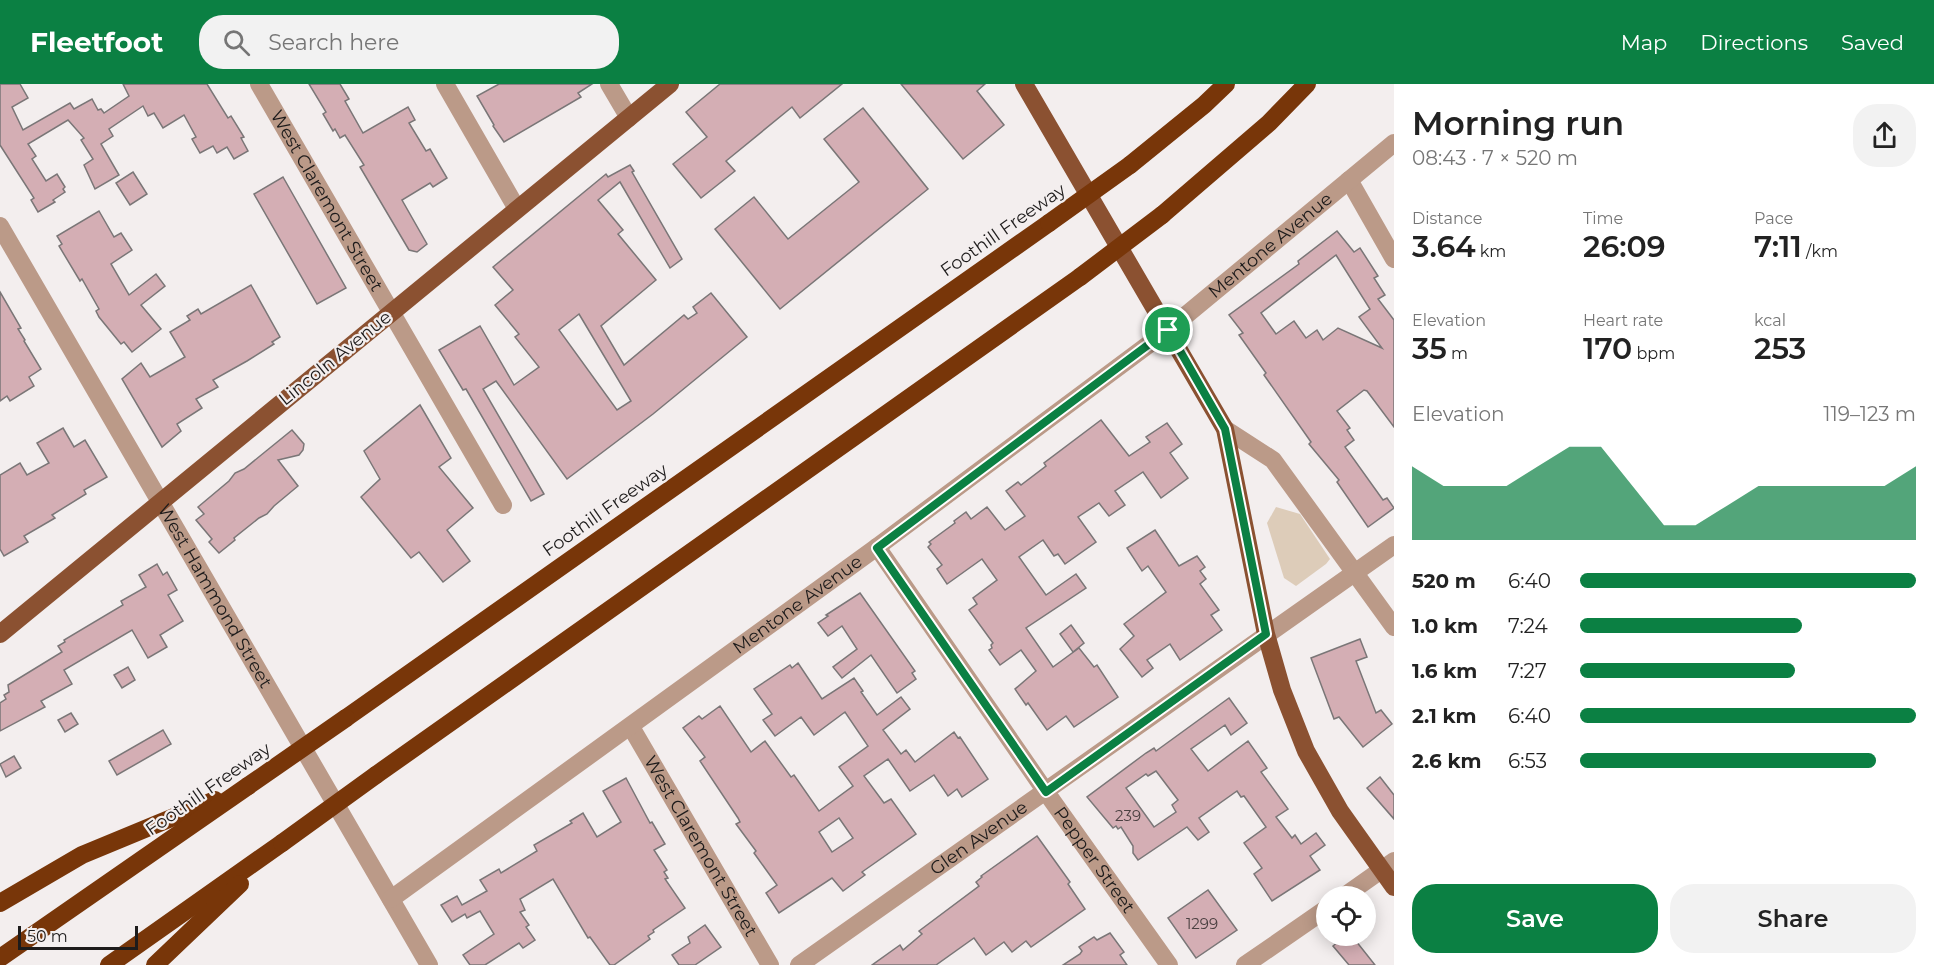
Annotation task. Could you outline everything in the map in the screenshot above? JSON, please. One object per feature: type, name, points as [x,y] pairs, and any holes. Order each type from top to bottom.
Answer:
[{"type":"highway","name":"Foothill Freeway","points":[[0,958],[346,718],[1131,165],[1226,84]]},
{"type":"highway","points":[[109,965],[1080,277],[1162,215],[1269,123],[1307,84]]},
{"type":"highway","points":[[0,903],[82,855],[248,786]]},
{"type":"highway","points":[[155,965],[282,843]]},
{"type":"main road","name":"Lincoln Avenue","points":[[0,634],[670,84]]},
{"type":"main road","points":[[1024,84],[1225,429],[1266,634],[1282,690],[1306,751],[1340,811],[1388,866],[1394,887]]},
{"type":"street","name":"West Claremont Street","points":[[259,84],[503,504]]},
{"type":"street","points":[[445,84],[517,209]]},
{"type":"street","points":[[609,84],[629,118]]},
{"type":"street","name":"Mentone Avenue","points":[[391,899],[877,548],[1168,330],[1394,143]]},
{"type":"street","points":[[1349,180],[1394,258]]},
{"type":"street","name":"West Hammond Street","points":[[0,226],[429,965]]},
{"type":"street","points":[[1225,429],[1273,460],[1394,627]]},
{"type":"street","name":"Glen Avenue","points":[[799,965],[1394,545]]},
{"type":"street","name":"Pepper Street","points":[[877,548],[1169,965]]},
{"type":"street","name":"West Claremont Street","points":[[631,727],[770,965]]},
{"type":"street","points":[[1359,886],[1388,866]]},
{"type":"street","points":[[1245,965],[1316,916]]},
{"type":"shaded area","points":[[1276,507],[1300,514],[1330,559],[1296,586],[1284,578],[1267,523]]},
{"type":"building","points":[[0,84],[20,84],[28,98],[12,107],[23,130],[70,103],[74,109],[92,99],[98,110],[101,109],[104,113],[129,96],[123,84],[207,84],[228,118],[231,116],[244,137],[241,138],[248,151],[234,159],[227,147],[217,153],[213,146],[200,153],[192,139],[196,137],[184,115],[163,128],[154,113],[148,116],[143,106],[109,129],[113,136],[101,144],[119,175],[95,189],[84,165],[93,159],[81,140],[84,138],[68,120],[28,144],[36,156],[32,159],[46,181],[57,174],[65,187],[63,189],[65,192],[53,200],[55,202],[38,212],[31,200],[34,198],[0,145]]},
{"type":"building","points":[[309,84],[340,84],[349,99],[345,101],[363,133],[408,107],[415,120],[409,123],[426,151],[430,149],[447,178],[433,187],[430,183],[402,200],[427,244],[417,252],[409,250],[360,167],[364,165],[345,135],[340,138],[335,129],[333,131],[323,114],[326,112]]},
{"type":"building","points":[[499,84],[592,84],[578,93],[581,97],[504,142],[477,96]]},
{"type":"building","points":[[720,84],[842,84],[800,118],[792,107],[726,161],[735,171],[701,198],[673,164],[707,137],[686,112]]},
{"type":"building","points":[[901,84],[985,84],[977,91],[1004,125],[963,159]]},
{"type":"building","points":[[863,108],[928,189],[780,309],[715,229],[754,197],[788,239],[859,182],[824,139]]},
{"type":"building","points":[[630,165],[682,259],[670,268],[620,182],[598,200],[623,230],[618,234],[656,280],[601,326],[624,365],[684,315],[688,319],[697,313],[693,307],[711,293],[747,337],[653,414],[567,479],[496,381],[483,389],[544,494],[531,501],[466,389],[463,390],[439,350],[480,326],[514,385],[539,367],[515,337],[519,334],[495,305],[513,290],[493,267],[606,174],[608,177]],"holes":[[[579,314],[631,401],[617,410],[559,330]]]},
{"type":"building","points":[[133,172],[147,194],[130,205],[116,183]]},
{"type":"building","points":[[283,177],[346,288],[317,304],[254,194]]},
{"type":"building","points":[[99,211],[114,237],[121,233],[132,250],[111,264],[129,295],[156,274],[165,286],[141,305],[161,329],[132,352],[124,342],[121,344],[99,317],[96,311],[99,309],[59,246],[62,244],[57,236]]},
{"type":"building","points":[[1337,231],[1354,252],[1360,248],[1378,276],[1374,278],[1385,295],[1378,299],[1394,320],[1394,427],[1364,390],[1337,411],[1350,428],[1347,430],[1354,440],[1345,447],[1383,500],[1387,498],[1394,508],[1368,527],[1337,482],[1339,480],[1309,444],[1311,442],[1264,375],[1266,373],[1239,335],[1243,333],[1229,315],[1299,264],[1298,261]],"holes":[[[1336,255],[1370,309],[1359,317],[1382,348],[1338,328],[1323,340],[1317,330],[1306,338],[1294,321],[1276,334],[1261,313]]]},
{"type":"building","points":[[251,285],[280,337],[272,342],[274,344],[213,380],[218,387],[196,399],[202,408],[177,424],[181,431],[162,447],[122,379],[141,363],[150,377],[185,357],[170,332],[190,320],[187,316],[198,309],[201,314]]},
{"type":"building","points":[[0,292],[21,328],[18,329],[24,341],[41,369],[29,377],[34,386],[10,401],[7,396],[0,401]]},
{"type":"building","points":[[420,405],[451,458],[439,467],[473,508],[447,530],[470,561],[443,582],[419,552],[411,558],[361,497],[380,479],[364,451]]},
{"type":"building","points":[[1101,420],[1129,456],[1150,442],[1146,437],[1167,423],[1182,444],[1170,453],[1188,478],[1161,498],[1143,472],[1115,491],[1125,505],[1109,516],[1099,503],[1078,517],[1096,542],[1065,564],[1058,554],[1054,556],[1043,540],[1019,557],[1046,595],[1076,574],[1086,588],[1026,628],[1053,667],[1079,648],[1094,667],[1097,665],[1118,697],[1074,727],[1066,716],[1047,730],[1015,689],[1036,671],[1021,650],[1000,665],[989,650],[993,643],[969,610],[977,604],[973,598],[997,580],[982,559],[947,584],[937,569],[942,565],[928,547],[931,544],[929,542],[966,512],[971,519],[987,507],[1005,530],[1025,516],[1006,491],[1018,482],[1021,485],[1046,466],[1044,463]]},
{"type":"building","points":[[63,428],[74,447],[85,440],[107,477],[84,490],[86,494],[52,515],[55,518],[24,536],[28,542],[4,556],[0,549],[0,475],[20,463],[27,475],[49,463],[37,443]]},
{"type":"building","points":[[292,430],[304,444],[303,450],[299,455],[278,460],[298,486],[219,553],[209,542],[212,539],[196,520],[204,514],[198,507],[229,481],[235,473],[244,469]]},
{"type":"building","points":[[1155,530],[1179,566],[1197,556],[1205,567],[1200,571],[1206,579],[1200,584],[1219,610],[1211,615],[1222,630],[1180,660],[1170,644],[1147,660],[1153,668],[1142,677],[1120,649],[1134,636],[1124,624],[1166,592],[1148,566],[1142,571],[1127,548]]},
{"type":"building","points":[[157,564],[163,575],[167,572],[177,590],[168,595],[183,621],[160,635],[167,647],[148,658],[132,630],[64,670],[72,684],[41,701],[45,707],[0,731],[0,703],[6,699],[4,695],[9,692],[8,685],[62,652],[58,646],[65,642],[64,640],[123,605],[121,601],[146,587],[139,575]]},
{"type":"building","points":[[860,593],[915,671],[912,673],[916,679],[897,693],[871,655],[842,678],[833,667],[857,649],[842,626],[828,636],[818,623],[828,616],[826,615]]},
{"type":"building","points":[[1071,625],[1084,643],[1073,652],[1060,634]]},
{"type":"building","points":[[1360,639],[1367,657],[1356,661],[1376,713],[1381,710],[1392,724],[1363,747],[1339,717],[1334,719],[1311,658]]},
{"type":"building","points":[[798,663],[822,699],[854,678],[877,715],[901,697],[910,709],[883,730],[901,754],[906,750],[915,762],[954,732],[958,738],[960,737],[988,779],[962,797],[957,789],[948,796],[934,775],[910,791],[888,759],[864,776],[884,803],[891,799],[916,834],[862,872],[865,875],[843,891],[832,878],[779,913],[766,893],[777,885],[754,853],[756,851],[736,824],[740,822],[738,818],[700,761],[705,757],[683,728],[699,716],[702,719],[720,706],[751,752],[765,741],[791,777],[794,775],[819,811],[853,786],[839,767],[868,746],[845,712],[814,735],[801,717],[775,736],[763,720],[772,714],[754,689],[790,665],[792,668]],"holes":[[[839,818],[853,838],[832,852],[819,832]]]},
{"type":"building","points":[[128,667],[135,680],[122,688],[114,675]]},
{"type":"building","points":[[1229,698],[1247,723],[1231,735],[1225,725],[1191,749],[1208,771],[1248,741],[1267,768],[1261,772],[1288,809],[1276,817],[1292,838],[1295,835],[1301,844],[1316,833],[1325,845],[1310,856],[1320,870],[1272,901],[1254,874],[1262,868],[1244,843],[1266,827],[1244,796],[1241,797],[1237,791],[1199,818],[1209,832],[1198,840],[1187,827],[1138,860],[1133,853],[1133,846],[1121,827],[1113,828],[1087,797],[1146,753],[1154,748],[1156,751]],"holes":[[[1156,771],[1178,800],[1172,805],[1176,812],[1154,827],[1126,788],[1146,774],[1148,776]]]},
{"type":"building","points":[[71,713],[78,724],[65,732],[58,720]]},
{"type":"building","points":[[163,730],[171,744],[117,775],[109,761]]},
{"type":"building","points":[[14,756],[21,768],[6,777],[0,764]]},
{"type":"building","points":[[1380,777],[1394,795],[1394,819],[1367,788]]},
{"type":"building","points":[[626,778],[650,823],[652,822],[665,844],[654,850],[667,870],[664,872],[668,878],[665,879],[685,908],[653,930],[654,932],[648,936],[650,939],[614,965],[610,965],[590,937],[588,938],[553,879],[520,899],[525,910],[520,912],[535,940],[523,948],[519,943],[485,965],[470,965],[463,955],[494,934],[480,911],[467,918],[465,914],[452,922],[441,905],[457,896],[462,905],[487,891],[480,880],[499,869],[501,873],[537,851],[534,845],[572,823],[570,821],[583,813],[597,837],[621,822],[603,791]]},
{"type":"building","points":[[1037,836],[1070,882],[1068,884],[1085,909],[1031,947],[1026,941],[1012,952],[1004,942],[986,955],[974,938],[936,965],[872,965],[900,945],[903,950],[922,934],[919,931],[979,886],[976,882],[981,876]]},
{"type":"building","points":[[1208,890],[1237,930],[1196,958],[1168,918]]},
{"type":"building","points":[[705,925],[721,947],[695,965],[679,965],[672,955],[690,943],[688,937]]},
{"type":"building","points":[[1110,933],[1124,952],[1120,955],[1127,965],[1063,965],[1080,954],[1082,951],[1079,947],[1094,937],[1097,940]]},
{"type":"building","points":[[1333,946],[1360,946],[1375,965],[1349,965]]},
{"type":"route","points":[[1168,330],[1225,429],[1266,634],[1046,792],[877,548],[1168,330]]}]
